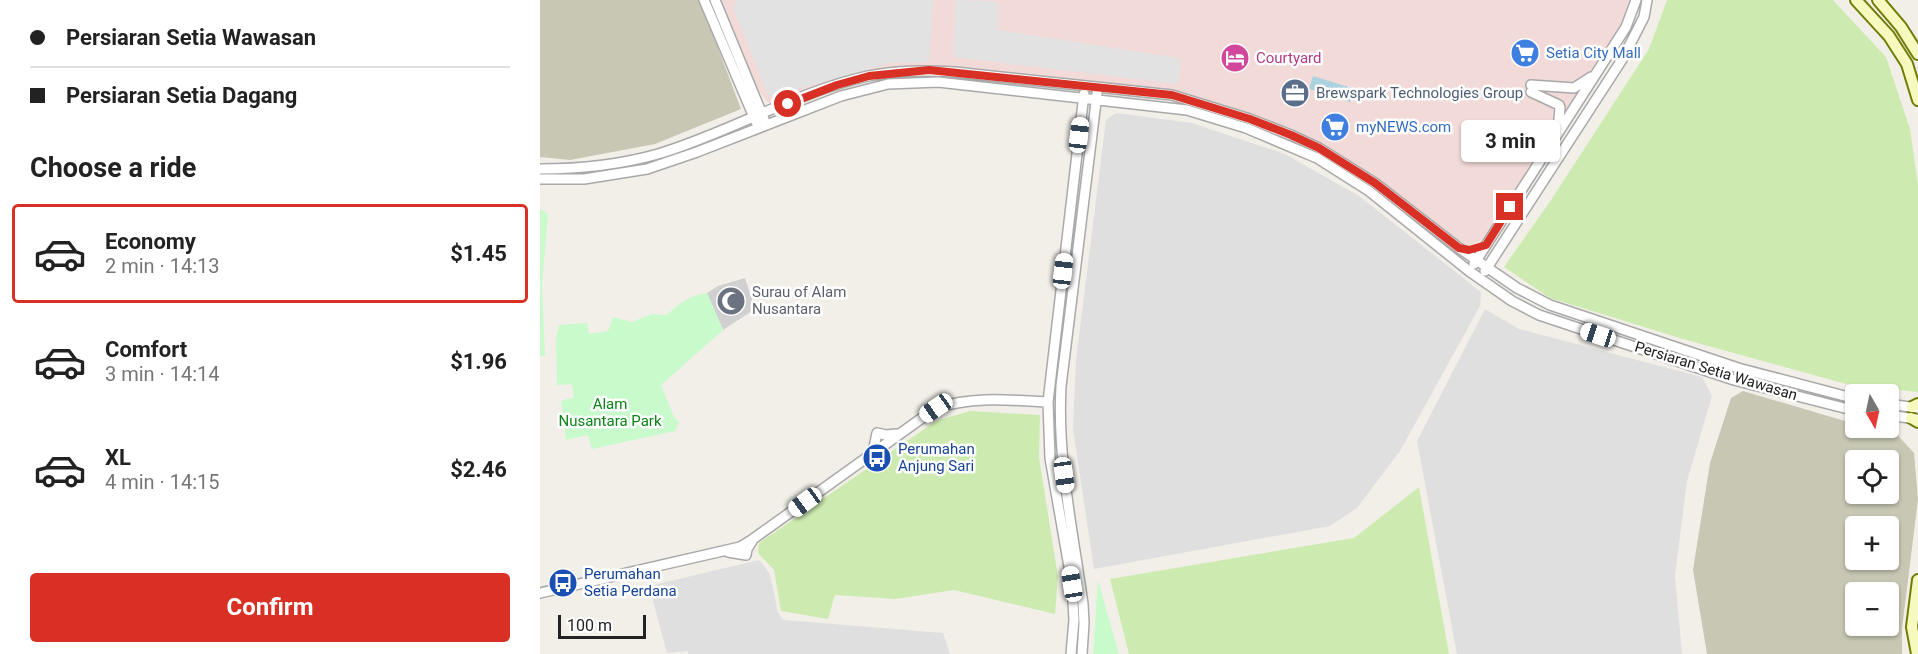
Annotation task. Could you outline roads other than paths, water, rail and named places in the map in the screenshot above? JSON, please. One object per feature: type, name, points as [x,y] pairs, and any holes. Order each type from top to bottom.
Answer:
[{"type":"main road","points":[[1856,0],[1889,36],[1907,64],[1918,100]]},
{"type":"main road","points":[[1878,0],[1901,27],[1918,54]]},
{"type":"main road","points":[[1916,651],[1912,627],[1918,580]]},
{"type":"street","points":[[704,0],[762,126]]},
{"type":"street","points":[[715,0],[744,83],[745,110],[744,115],[738,120],[717,132]]},
{"type":"street","points":[[1469,271],[1626,27],[1636,0]]},
{"type":"street","points":[[1480,278],[1623,57],[1644,17],[1647,0]]},
{"type":"street","name":"Persiaran Setia Wawasan","points":[[540,169],[624,163],[677,148],[846,82],[869,76],[910,71],[955,72],[1172,95],[1209,105],[1291,135],[1319,148],[1375,183],[1459,248],[1517,288],[1560,309],[1741,369],[1845,396]]},
{"type":"street","points":[[1558,131],[1559,105],[1531,88],[1574,88],[1594,75]]},
{"type":"street","name":"Persiaran Setia Wawasan","points":[[540,179],[584,179],[647,169],[697,153],[841,96],[888,84],[938,82],[1187,110],[1245,128],[1317,158],[1369,191],[1469,271],[1512,301],[1539,315],[1724,377],[1845,408]]},
{"type":"street","points":[[744,83],[765,104],[771,106],[788,104]]},
{"type":"street","points":[[1071,654],[1074,620],[1072,584],[1050,458],[1048,402],[1085,87]]},
{"type":"street","points":[[1082,654],[1083,604],[1059,422],[1061,386],[1098,88]]},
{"type":"street","points":[[1065,96],[1082,113]]},
{"type":"street","points":[[1095,112],[1113,101]]},
{"type":"street","points":[[1459,248],[1469,250],[1486,245]]},
{"type":"street","points":[[1496,254],[1497,273]]},
{"type":"street","points":[[1718,361],[1724,377],[1741,369]]},
{"type":"street","points":[[1034,401],[1050,385]]},
{"type":"street","points":[[1048,402],[1061,386]]},
{"type":"street","points":[[540,593],[724,551],[746,555],[753,539],[873,452],[878,433],[886,435],[900,433],[936,408],[957,401],[982,399],[1048,402],[1059,422]]},
{"type":"street","points":[[1034,401],[1048,417]]},
{"type":"street","points":[[1899,408],[1916,413]]},
{"type":"street","points":[[1899,414],[1916,413]]},
{"type":"water","points":[[1313,76],[1355,89],[1350,102],[1309,89]]},
{"type":"place","name":"Setia City Mall","points":[[1525,53]]},
{"type":"place","name":"Courtyard","points":[[1235,58]]},
{"type":"place","name":"Brewspark Technologies Group","points":[[1295,93]]},
{"type":"place","name":"myNEWS.com","points":[[1335,127]]},
{"type":"place","name":"Surau of Alam Nusantara","points":[[731,301]]},
{"type":"place","name":"Perumahan Anjung Sari","points":[[877,458]]},
{"type":"place","name":"Perumahan Setia Perdana","points":[[563,583]]},
{"type":"park label","name":"Alam Nusantara Park","points":[[610,412]]}]
